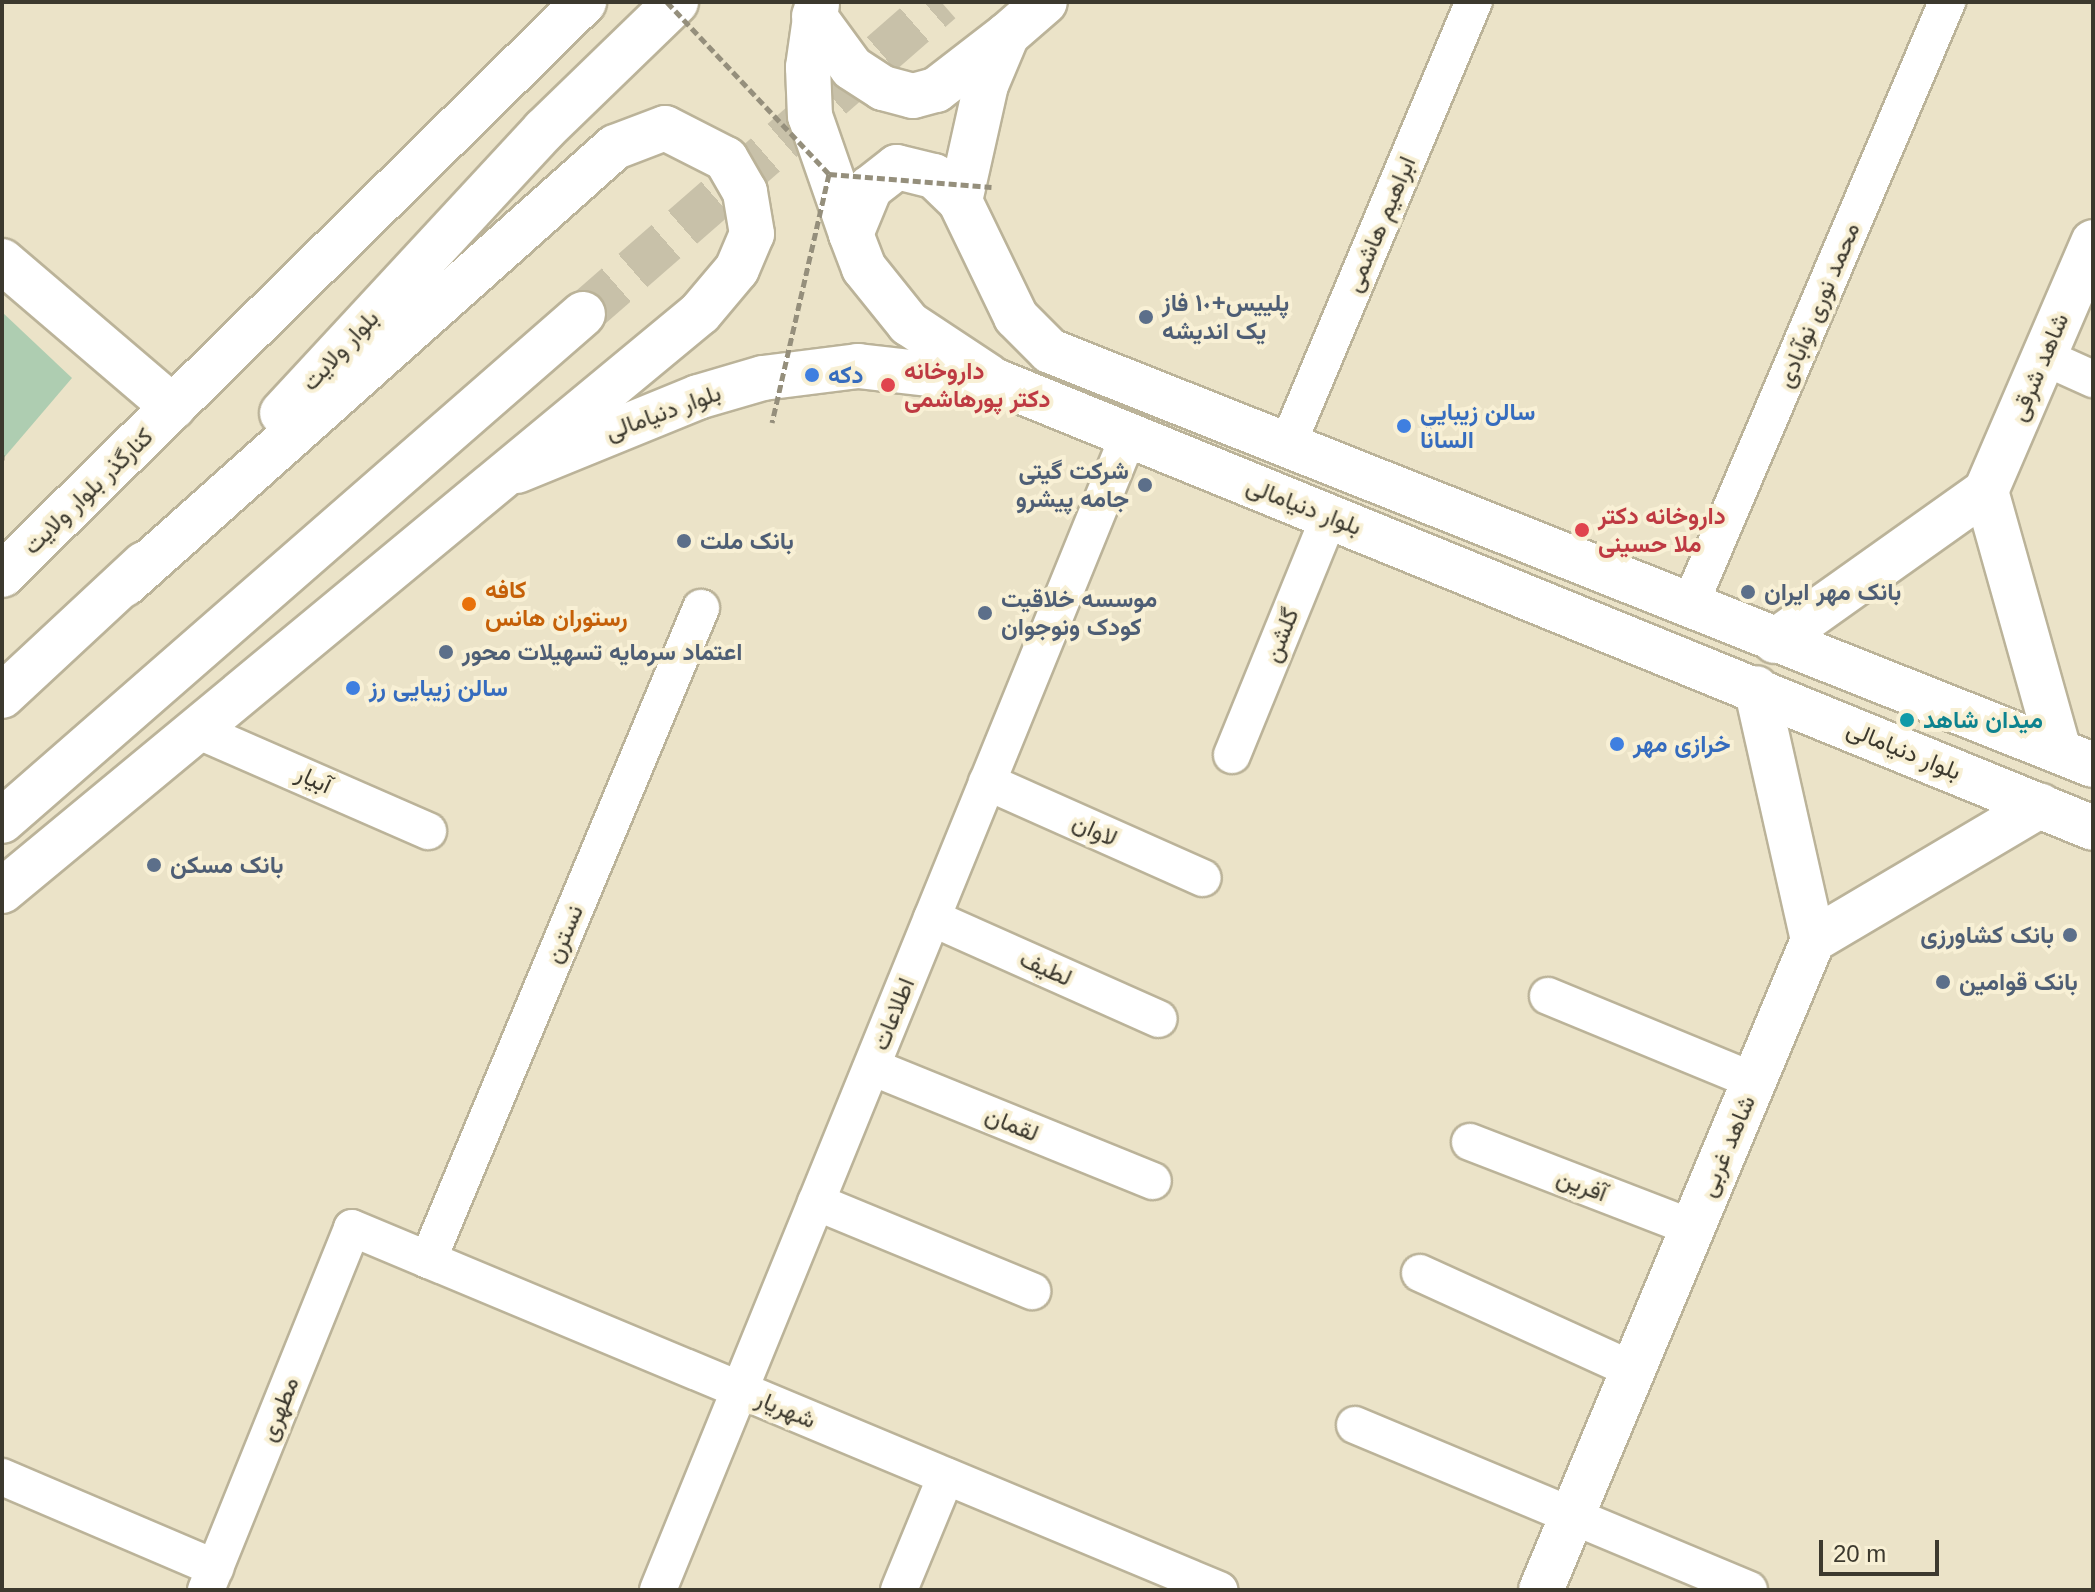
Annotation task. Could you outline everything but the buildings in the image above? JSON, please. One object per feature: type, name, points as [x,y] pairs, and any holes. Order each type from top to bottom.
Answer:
[{"type":"main road","name":"کنارگذر بلوار ولایت","points":[[2,575],[584,2]]},
{"type":"main road","name":"بلوار ولایت","points":[[2,696],[125,584],[544,130],[676,2]]},
{"type":"main road","points":[[816,9],[852,68],[883,88],[913,96],[936,90],[1045,2]]},
{"type":"main road","points":[[816,9],[810,116],[851,234],[887,303],[952,356],[998,382]]},
{"type":"main road","points":[[976,194],[969,142],[1007,35]]},
{"type":"main road","points":[[2,891],[199,731],[496,480],[700,313],[737,269],[752,234],[745,192],[726,159],[665,128],[615,147],[125,584]]},
{"type":"main road","points":[[851,234],[870,188],[897,167],[934,176],[976,194]]},
{"type":"main road","name":"بلوار دنیامالی","points":[[976,194],[1016,317],[1050,351],[2076,758]]},
{"type":"main road","name":"شاهد شرقی","points":[[1986,491],[2092,247]]},
{"type":"main road","points":[[2,261],[173,407]]},
{"type":"main road","points":[[2,821],[583,314]]},
{"type":"main road","name":"بلوار دنیامالی","points":[[496,480],[656,413],[763,378],[858,366],[998,382],[1756,688],[2093,828]]},
{"type":"main road","points":[[1775,641],[1986,491],[2076,758]]},
{"type":"main road","points":[[2,668],[84,619]]},
{"type":"main road","points":[[1756,688],[1813,940],[2040,806]]},
{"type":"main road","name":"شاهد غربی","points":[[1541,1590],[1813,940]]},
{"type":"street","name":"ابراهیم هاشمی","points":[[1287,446],[1474,2]]},
{"type":"street","name":"محمد نوری نوآبادی","points":[[1689,607],[1947,2]]},
{"type":"street","points":[[2044,357],[2093,379]]},
{"type":"street","name":"اطلاعات","points":[[658,1590],[1128,437]]},
{"type":"street","name":"گلشن","points":[[1232,755],[1330,515]]},
{"type":"street","name":"نسترن","points":[[428,1260],[701,608]]},
{"type":"street","name":"آبیار","points":[[199,731],[428,831]]},
{"type":"street","name":"لاوان","points":[[987,782],[1203,878]]},
{"type":"street","name":"لطیف","points":[[932,918],[1159,1019]]},
{"type":"street","points":[[1548,996],[1754,1081]]},
{"type":"street","name":"لقمان","points":[[872,1067],[1153,1181]]},
{"type":"street","name":"آفرین","points":[[1470,1142],[1693,1228]]},
{"type":"street","points":[[816,1202],[1032,1291]]},
{"type":"street","name":"شهریار","points":[[352,1228],[1219,1590]]},
{"type":"street","name":"مطهری","points":[[211,1579],[352,1228]]},
{"type":"street","points":[[1420,1273],[1633,1370]]},
{"type":"street","points":[[1355,1425],[1749,1590]]},
{"type":"street","points":[[899,1590],[946,1476]]},
{"type":"street","points":[[2,1477],[211,1579]]},
{"type":"path","points":[[667,2],[829,174],[976,194]]},
{"type":"path","points":[[772,423],[829,174]]},
{"type":"green space","points":[[2,312],[72,378],[2,460]]},
{"type":"tunnel","points":[[583,314],[941,2]]},
{"type":"place","name":"پلییس+١٠ فاز یک اندیشه","points":[[1146,317]]},
{"type":"place","name":"دکه","points":[[812,375]]},
{"type":"place","name":"داروخانه دکتر پورهاشمی","points":[[888,385]]},
{"type":"place","name":"سالن زيبايي السانا","points":[[1404,426]]},
{"type":"place","name":"شرکت گیتی جامه پیشرو","points":[[1145,485]]},
{"type":"place","name":"داروخانه دکتر ملا حسینی","points":[[1582,530]]},
{"type":"place","name":"بانک ملت","points":[[684,541]]},
{"type":"place","name":"بانک مهر ایران","points":[[1748,592]]},
{"type":"place","name":"کافه رستوران هانس","points":[[469,604]]},
{"type":"place","name":"موسسه خلاقیت کودک ونوجوان","points":[[985,613]]},
{"type":"place","name":"اعتماد سرمایه تسهیلات محور","points":[[446,652]]},
{"type":"place","name":"سالن زیبایی رز","points":[[353,688]]},
{"type":"place","name":"میدان شاهد","points":[[1907,720]]},
{"type":"place","name":"خرازی مهر","points":[[1617,744]]},
{"type":"place","name":"بانک مسکن","points":[[154,865]]},
{"type":"place","name":"بانک کشاورزی","points":[[2070,935]]},
{"type":"place","name":"بانک قوامین","points":[[1943,982]]}]
